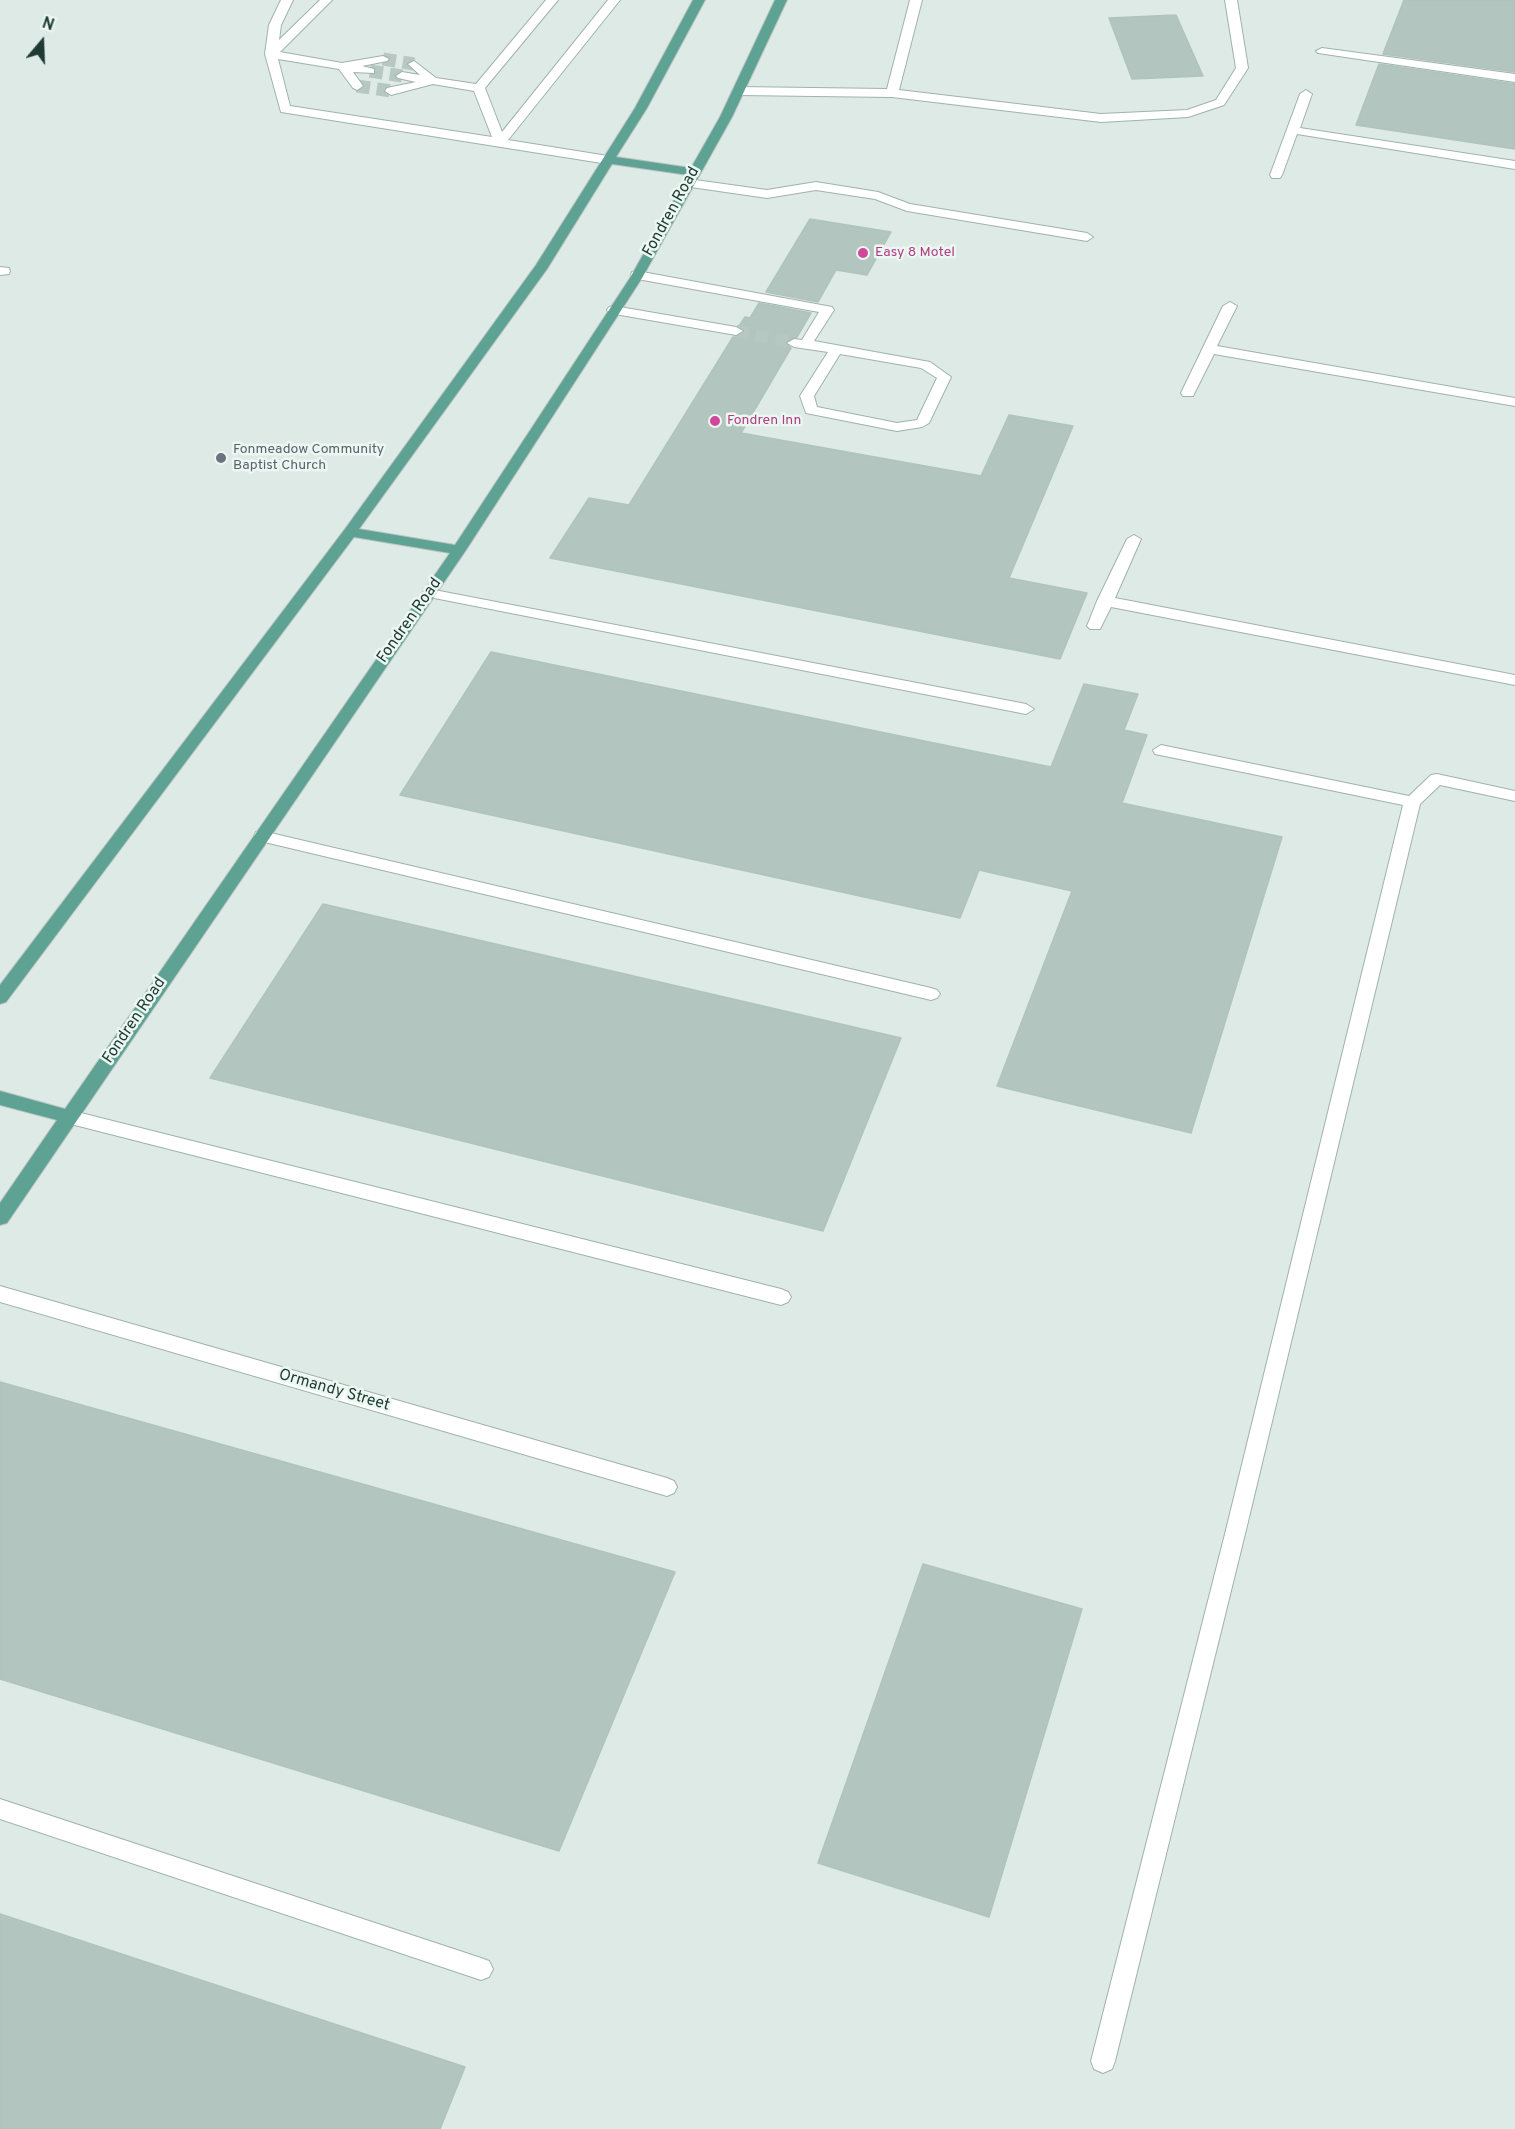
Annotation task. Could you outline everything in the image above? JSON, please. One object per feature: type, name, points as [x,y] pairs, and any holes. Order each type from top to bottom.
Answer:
[{"type":"main road","points":[[0,998],[350,532],[542,266],[641,108],[699,0]]},
{"type":"main road","name":"Fondren Road","points":[[0,1218],[459,550],[637,275],[738,91],[781,0]]},
{"type":"main road","points":[[608,160],[691,178]]},
{"type":"main road","points":[[350,532],[459,550]]},
{"type":"main road","points":[[0,1098],[69,1118]]},
{"type":"street","points":[[287,0],[275,25],[271,54],[285,109],[608,160]]},
{"type":"street","points":[[271,54],[326,0]]},
{"type":"street","points":[[479,88],[552,0]]},
{"type":"street","points":[[500,142],[614,0]]},
{"type":"street","points":[[892,93],[916,0]]},
{"type":"street","points":[[738,91],[892,93],[1101,118],[1188,113],[1220,102],[1242,68],[1231,0]]},
{"type":"street","points":[[1322,51],[1515,78]]},
{"type":"street","points":[[271,54],[370,71]]},
{"type":"street","points":[[343,66],[383,59]]},
{"type":"street","points":[[414,64],[433,81]]},
{"type":"street","points":[[343,66],[357,86]]},
{"type":"street","points":[[402,76],[479,88]]},
{"type":"street","points":[[391,92],[433,81]]},
{"type":"street","points":[[479,88],[500,142]]},
{"type":"street","points":[[1276,175],[1306,94]]},
{"type":"street","points":[[1293,130],[1515,165]]},
{"type":"street","points":[[691,178],[767,194],[816,186],[878,196],[907,207],[1087,237]]},
{"type":"street","points":[[637,275],[827,310],[800,344],[836,350],[925,366],[944,377],[922,423],[897,427],[811,410],[807,396],[836,350]]},
{"type":"street","points":[[1188,393],[1230,306]]},
{"type":"street","points":[[614,310],[736,331]]},
{"type":"street","points":[[1209,349],[1515,402]]},
{"type":"street","points":[[1095,626],[1134,539]]},
{"type":"street","points":[[429,593],[1026,709]]},
{"type":"street","points":[[1105,601],[1515,680]]},
{"type":"street","points":[[1161,750],[1412,802]]},
{"type":"street","points":[[1103,2061],[1412,802],[1437,779],[1515,796]]},
{"type":"street","points":[[262,836],[931,994]]},
{"type":"street","points":[[69,1118],[781,1297]]},
{"type":"street","name":"Ormandy Street","points":[[0,1294],[667,1487]]},
{"type":"street","points":[[0,1809],[481,1969]]},
{"type":"building","points":[[1404,0],[1515,0],[1515,72],[1383,54]]},
{"type":"building","points":[[1176,15],[1203,76],[1132,79],[1109,18]]},
{"type":"building","points":[[1379,64],[1515,84],[1515,149],[1356,125]]},
{"type":"building","points":[[810,219],[891,232],[867,275],[836,270],[818,302],[766,292]]},
{"type":"building","points":[[759,303],[811,313],[797,337],[785,342],[791,348],[741,433],[981,476],[1009,415],[1073,426],[1009,578],[1087,593],[1060,659],[550,558],[589,498],[629,505],[733,337],[745,332],[739,326],[745,317],[750,318]]},
{"type":"building","points":[[491,652],[1051,767],[1084,684],[1138,694],[1124,730],[1147,735],[1122,803],[1282,837],[1191,1133],[997,1086],[1072,891],[979,870],[960,918],[400,795]]},
{"type":"building","points":[[323,904],[901,1038],[823,1231],[210,1078]]},
{"type":"building","points":[[0,1382],[675,1572],[559,1851],[0,1679]]},
{"type":"building","points":[[923,1564],[1082,1609],[989,1917],[818,1863]]},
{"type":"building","points":[[0,1914],[465,2067],[440,2129],[0,2129]]},
{"type":"tunnel","points":[[383,59],[414,64]]},
{"type":"tunnel","points":[[370,71],[402,76]]},
{"type":"tunnel","points":[[357,86],[391,91]]},
{"type":"tunnel","points":[[736,331],[794,343]]},
{"type":"place","name":"Easy 8 Motel","points":[[863,253]]},
{"type":"place","name":"Fondren Inn","points":[[715,421]]},
{"type":"place","name":"Fonmeadow Community Baptist Church","points":[[221,458]]}]
